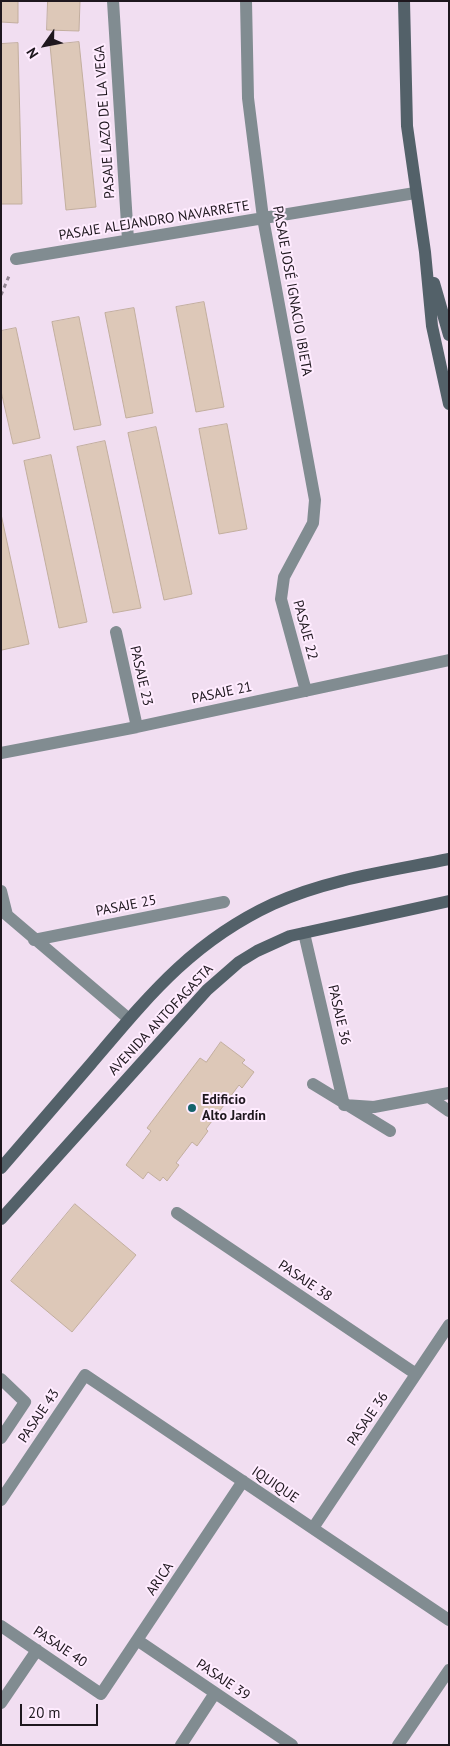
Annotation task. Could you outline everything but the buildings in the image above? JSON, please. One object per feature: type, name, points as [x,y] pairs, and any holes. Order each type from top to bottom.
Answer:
[{"type":"street","name":"PASAJE LAZO DE LA VEGA","points":[[113,1],[128,240]]},
{"type":"street","name":"PASAJE JOSÉ IGNACIO IBIETA","points":[[246,1],[248,98],[263,218],[315,500],[313,523],[284,577]]},
{"type":"street","points":[[404,1],[407,126],[415,193],[425,252],[432,326],[449,404]]},
{"type":"street","name":"PASAJE ALEJANDRO NAVARRETE","points":[[16,259],[415,193]]},
{"type":"street","points":[[425,252],[449,335]]},
{"type":"street","name":"PASAJE 22","points":[[284,577],[281,599],[306,691]]},
{"type":"street","name":"PASAJE 23","points":[[116,632],[137,727]]},
{"type":"street","name":"PASAJE 21","points":[[1,753],[137,727],[449,660]]},
{"type":"street","name":"AVENIDA ANTOFAGASTA","points":[[1,1168],[128,1019],[180,964],[209,941],[240,921],[274,904],[324,886],[449,859]]},
{"type":"street","points":[[1,891],[4,913],[128,1019]]},
{"type":"street","name":"AVENIDA ANTOFAGASTA","points":[[1,1219],[222,975],[256,951],[304,932],[449,901]]},
{"type":"street","name":"PASAJE 25","points":[[34,940],[224,902]]},
{"type":"street","name":"PASAJE 36","points":[[304,932],[344,1105]]},
{"type":"street","points":[[312,1084],[390,1131]]},
{"type":"street","points":[[344,1105],[374,1107],[449,1093]]},
{"type":"street","points":[[429,1097],[449,1110]]},
{"type":"street","name":"PASAJE 38","points":[[177,1213],[416,1374]]},
{"type":"street","name":"PASAJE 36","points":[[312,1528],[449,1325]]},
{"type":"street","name":"IQUIQUE","points":[[85,1375],[449,1620]]},
{"type":"street","name":"PASAJE 43","points":[[1,1500],[85,1375]]},
{"type":"street","points":[[1,1379],[25,1402],[1,1438]]},
{"type":"street","name":"ARICA","points":[[101,1694],[243,1482]]},
{"type":"street","name":"PASAJE 40","points":[[1,1626],[101,1694]]},
{"type":"street","name":"PASAJE 39","points":[[137,1640],[292,1745]]},
{"type":"street","points":[[1,1702],[36,1650]]},
{"type":"street","points":[[398,1745],[449,1670]]},
{"type":"street","points":[[180,1745],[215,1693]]},
{"type":"place","name":"Edificio Alto Jardín","points":[[192,1108]]}]
